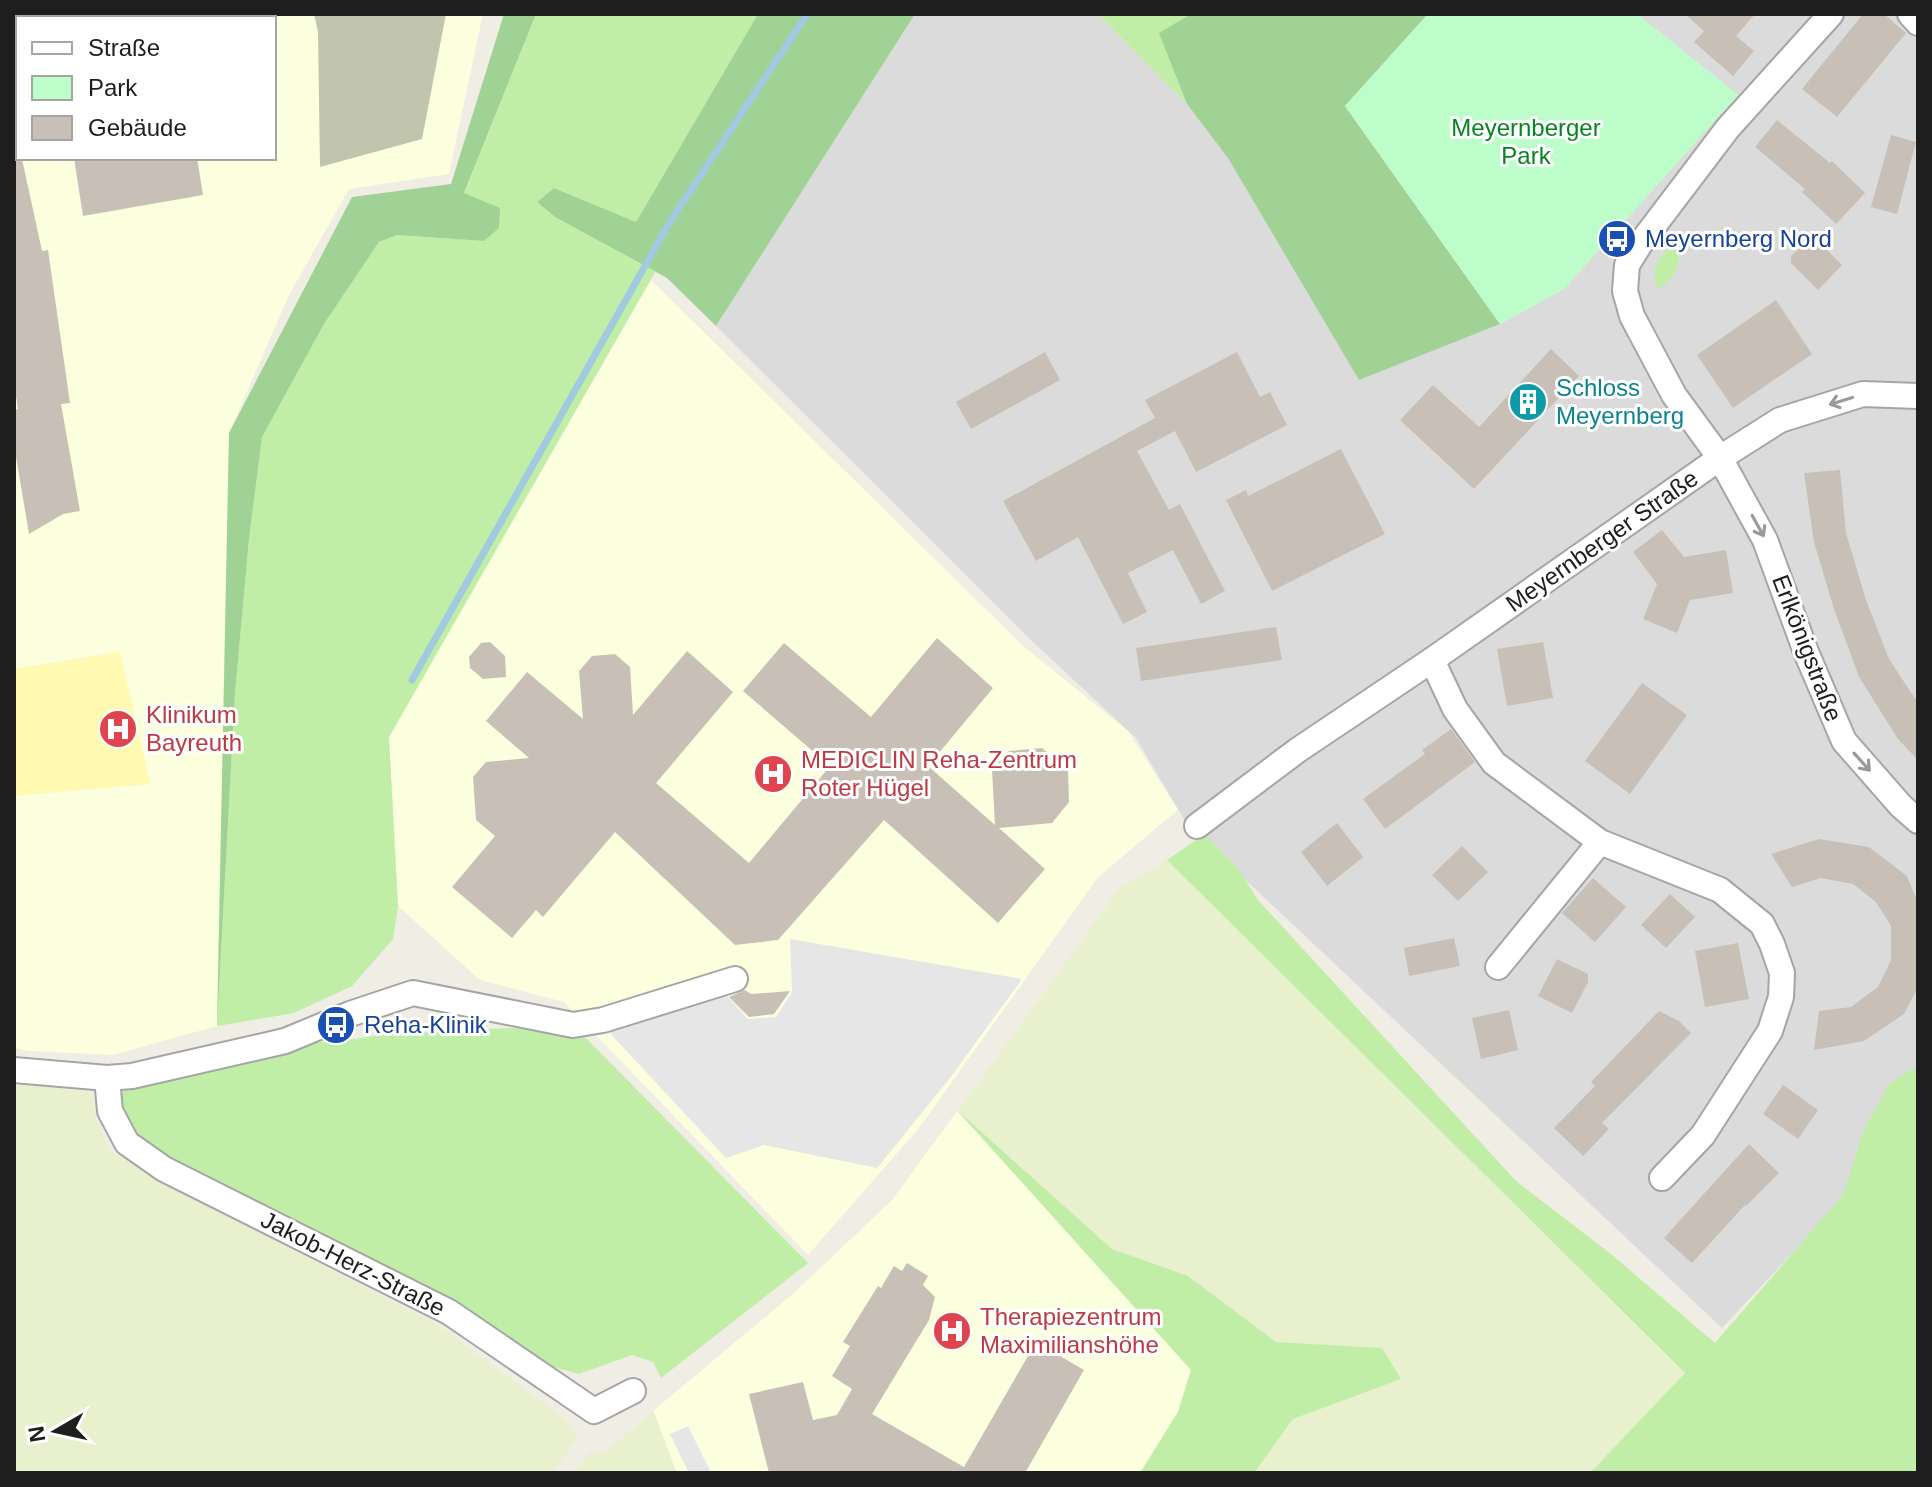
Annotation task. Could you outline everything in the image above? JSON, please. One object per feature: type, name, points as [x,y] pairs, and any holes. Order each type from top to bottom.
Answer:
[{"type":"street","name":"Meyernberger Straße","points":[[1197,826],[1298,750],[1720,458],[1674,395],[1632,316],[1625,291],[1627,265],[1728,128],[1831,14]]},
{"type":"street","points":[[1910,14],[1918,23]]},
{"type":"street","points":[[1720,458],[1780,420],[1863,394],[1918,396]]},
{"type":"street","name":"Erlkönigstraße","points":[[1720,458],[1765,540],[1806,652],[1844,741],[1918,821]]},
{"type":"street","points":[[1432,660],[1455,709],[1494,763],[1600,842],[1720,890],[1762,924],[1772,944],[1782,973],[1781,997],[1770,1031],[1703,1135],[1662,1178]]},
{"type":"street","points":[[1498,967],[1600,842]]},
{"type":"street","points":[[14,1070],[107,1078],[132,1076],[285,1041],[350,1014],[413,993],[573,1025],[603,1020],[735,979]]},
{"type":"street","name":"Jakob-Herz-Straße","points":[[107,1078],[110,1111],[127,1143],[164,1169],[449,1312],[594,1411],[633,1391]]},
{"type":"shaded area","name":"Klinikum Bayreuth","points":[[14,14],[483,14],[449,174],[349,189],[289,295],[229,433],[217,1026],[113,1055],[14,1048]]},
{"type":"shaded area","points":[[314,14],[446,14],[422,139],[320,167],[318,32]]},
{"type":"shaded area","points":[[915,14],[1098,14],[1187,104],[1228,157],[1359,379],[1500,324],[1564,289],[1737,94],[1637,14],[1918,14],[1918,1120],[1722,1328],[1188,826],[1136,738],[1033,642],[716,326]]},
{"type":"shaded area","name":"MEDICLIN Reha-Zentrum Roter Hügel","points":[[651,280],[1022,645],[1128,731],[1178,810],[1099,876],[919,1128],[808,1255],[564,1002],[480,980],[398,906],[389,737]]},
{"type":"shaded area","points":[[1167,860],[1685,1374],[1590,1473],[1254,1473],[1293,1419],[1400,1379],[1382,1348],[1276,1342],[1188,1276],[1112,1249],[958,1111],[1119,889]]},
{"type":"shaded area","points":[[790,939],[1022,979],[950,1078],[877,1168],[764,1145],[726,1158],[608,1031],[727,996],[748,1019],[776,1017],[792,992]]},
{"type":"shaded area","points":[[14,1083],[92,1093],[96,1120],[110,1151],[153,1177],[439,1326],[567,1420],[578,1439],[551,1473],[14,1473]]},
{"type":"shaded area","name":"Therapiezentrum Maximilianshöhe","points":[[957,1111],[1191,1370],[1178,1412],[1140,1473],[677,1473],[653,1411],[795,1292],[892,1200]]},
{"type":"shaded area","points":[[653,1411],[677,1473],[574,1473],[591,1451],[603,1454]]},
{"type":"shaded area","points":[[688,1426],[711,1473],[689,1473],[670,1434]]},
{"type":"green space","points":[[504,14],[536,14],[464,193],[500,208],[499,228],[484,241],[397,235],[379,242],[324,324],[262,437],[235,693],[217,1026],[229,433],[352,197],[451,184]]},
{"type":"green space","points":[[536,14],[758,14],[636,222],[554,188],[537,202],[555,217],[655,272],[389,737],[398,906],[393,939],[352,986],[294,1013],[217,1026],[235,693],[262,437],[324,324],[379,242],[397,235],[484,241],[464,194]]},
{"type":"green space","points":[[758,14],[915,14],[716,326],[667,278],[555,217],[537,202],[554,188],[636,222]]},
{"type":"green space","points":[[1098,14],[1191,14],[1160,33],[1187,104]]},
{"type":"green space","points":[[1191,14],[1428,14],[1345,106],[1500,324],[1359,380],[1228,158],[1187,104],[1159,33]]},
{"type":"green space","name":"Meyernberger Park","points":[[1428,14],[1637,14],[1738,95],[1564,289],[1500,324],[1345,106]]},
{"type":"green space","points":[[1669,244],[1676,246],[1678,264],[1674,274],[1660,288],[1656,286],[1654,269]]},
{"type":"green space","points":[[1205,834],[1237,867],[1258,900],[1516,1181],[1611,1254],[1715,1343],[1843,1195],[1864,1129],[1890,1083],[1918,1066],[1918,1473],[1590,1473],[1685,1373],[1167,860]]},
{"type":"green space","points":[[573,1025],[808,1263],[661,1378],[653,1362],[632,1355],[579,1374],[513,1356],[127,1143],[107,1078],[285,1041],[334,1042],[387,1034]]},
{"type":"green space","points":[[958,1111],[1112,1249],[1188,1276],[1276,1342],[1382,1348],[1401,1379],[1293,1419],[1254,1473],[1140,1473],[1178,1412],[1191,1370]]},
{"type":"sand","points":[[120,652],[150,784],[14,796],[14,669]]},
{"type":"building","points":[[1685,14],[1755,14],[1736,36],[1754,51],[1733,76],[1694,42],[1704,31]]},
{"type":"building","points":[[1863,14],[1884,14],[1906,33],[1837,117],[1802,89]]},
{"type":"building","points":[[1777,120],[1830,163],[1832,161],[1865,193],[1836,224],[1802,192],[1805,189],[1755,147]]},
{"type":"building","points":[[1891,135],[1916,142],[1897,214],[1871,207]]},
{"type":"building","points":[[14,160],[22,160],[42,251],[48,250],[70,403],[61,404],[80,511],[63,514],[29,534],[14,445],[14,410],[18,409],[14,383]]},
{"type":"building","points":[[74,160],[197,160],[203,195],[83,216]]},
{"type":"building","points":[[1812,235],[1842,265],[1818,290],[1791,263],[1791,256]]},
{"type":"building","points":[[1776,300],[1812,354],[1733,408],[1697,355]]},
{"type":"building","name":"Schloss Meyernberg","points":[[1551,349],[1579,376],[1474,489],[1400,420],[1433,385],[1479,427]]},
{"type":"building","points":[[1045,352],[1060,380],[971,429],[956,402]]},
{"type":"building","points":[[1237,352],[1260,397],[1270,392],[1287,425],[1196,472],[1175,431],[1137,451],[1169,510],[1180,504],[1225,591],[1201,604],[1173,550],[1128,573],[1147,612],[1123,624],[1078,537],[1036,561],[1003,501],[1155,418],[1145,400]]},
{"type":"building","points":[[1341,449],[1385,534],[1272,591],[1226,500],[1246,490],[1248,496]]},
{"type":"building","points":[[1840,470],[1846,533],[1866,600],[1889,659],[1918,703],[1918,760],[1898,739],[1859,677],[1814,542],[1804,473]]},
{"type":"building","points":[[1662,530],[1684,557],[1726,550],[1733,593],[1690,600],[1677,633],[1643,619],[1657,584],[1633,552]]},
{"type":"building","points":[[1276,627],[1282,660],[1141,681],[1136,648]]},
{"type":"building","points":[[937,638],[993,688],[928,766],[995,825],[992,770],[1009,751],[1042,748],[1068,770],[1069,802],[1052,823],[999,828],[1045,869],[998,923],[884,820],[778,940],[735,945],[615,832],[543,917],[536,910],[512,938],[452,887],[495,836],[476,820],[473,777],[486,762],[529,758],[486,721],[527,672],[583,719],[579,671],[592,656],[615,654],[630,667],[633,715],[687,651],[733,692],[656,783],[749,863],[830,766],[743,691],[784,643],[871,717]]},
{"type":"building","points":[[490,642],[505,656],[506,677],[483,679],[470,668],[469,657],[481,643]]},
{"type":"building","points":[[1543,642],[1553,698],[1507,706],[1497,649]]},
{"type":"building","points":[[1642,683],[1687,715],[1630,794],[1585,761]]},
{"type":"building","points":[[1451,729],[1475,762],[1385,829],[1363,799],[1425,754],[1422,750]]},
{"type":"building","points":[[1337,823],[1363,857],[1327,886],[1301,852]]},
{"type":"building","points":[[1819,839],[1869,847],[1907,876],[1918,903],[1918,987],[1904,1014],[1864,1041],[1814,1050],[1819,1011],[1851,1007],[1878,987],[1891,960],[1891,926],[1876,902],[1853,884],[1821,878],[1792,887],[1771,854]]},
{"type":"building","points":[[1462,846],[1488,872],[1458,901],[1432,875]]},
{"type":"building","points":[[1593,878],[1626,907],[1595,942],[1562,913]]},
{"type":"building","points":[[1670,894],[1695,917],[1666,948],[1641,925]]},
{"type":"building","points":[[1454,938],[1460,966],[1409,976],[1404,948]]},
{"type":"building","points":[[1738,943],[1749,999],[1705,1007],[1695,951]]},
{"type":"building","points":[[1557,959],[1588,974],[1588,982],[1572,1013],[1538,996]]},
{"type":"building","points":[[745,990],[751,994],[790,991],[774,1014],[749,1017],[729,997]]},
{"type":"building","points":[[1509,1010],[1518,1050],[1481,1059],[1472,1018]]},
{"type":"building","points":[[1659,1011],[1679,1021],[1691,1033],[1602,1123],[1609,1129],[1583,1156],[1554,1128],[1595,1086],[1591,1082]]},
{"type":"building","points":[[1783,1085],[1818,1110],[1798,1139],[1763,1114]]},
{"type":"building","points":[[1749,1144],[1779,1173],[1692,1263],[1664,1238]]},
{"type":"building","points":[[907,1263],[928,1276],[923,1285],[935,1297],[929,1320],[872,1414],[964,1467],[1036,1342],[1084,1370],[1025,1473],[769,1473],[749,1394],[803,1382],[813,1420],[837,1415],[852,1389],[832,1376],[850,1346],[843,1342],[894,1266],[902,1271]]},
{"type":"waterway","points":[[412,680],[668,225],[807,14]]},
{"type":"place","name":"Meyernberg Nord","points":[[1617,239]]},
{"type":"place","name":"Schloss Meyernberg","points":[[1528,402]]},
{"type":"place","name":"Klinikum Bayreuth","points":[[118,729]]},
{"type":"place","name":"MEDICLIN Reha-Zentrum Roter Hügel","points":[[773,774]]},
{"type":"place","name":"Reha-Klinik","points":[[336,1025]]},
{"type":"place","name":"Therapiezentrum Maximilianshöhe","points":[[952,1331]]}]
